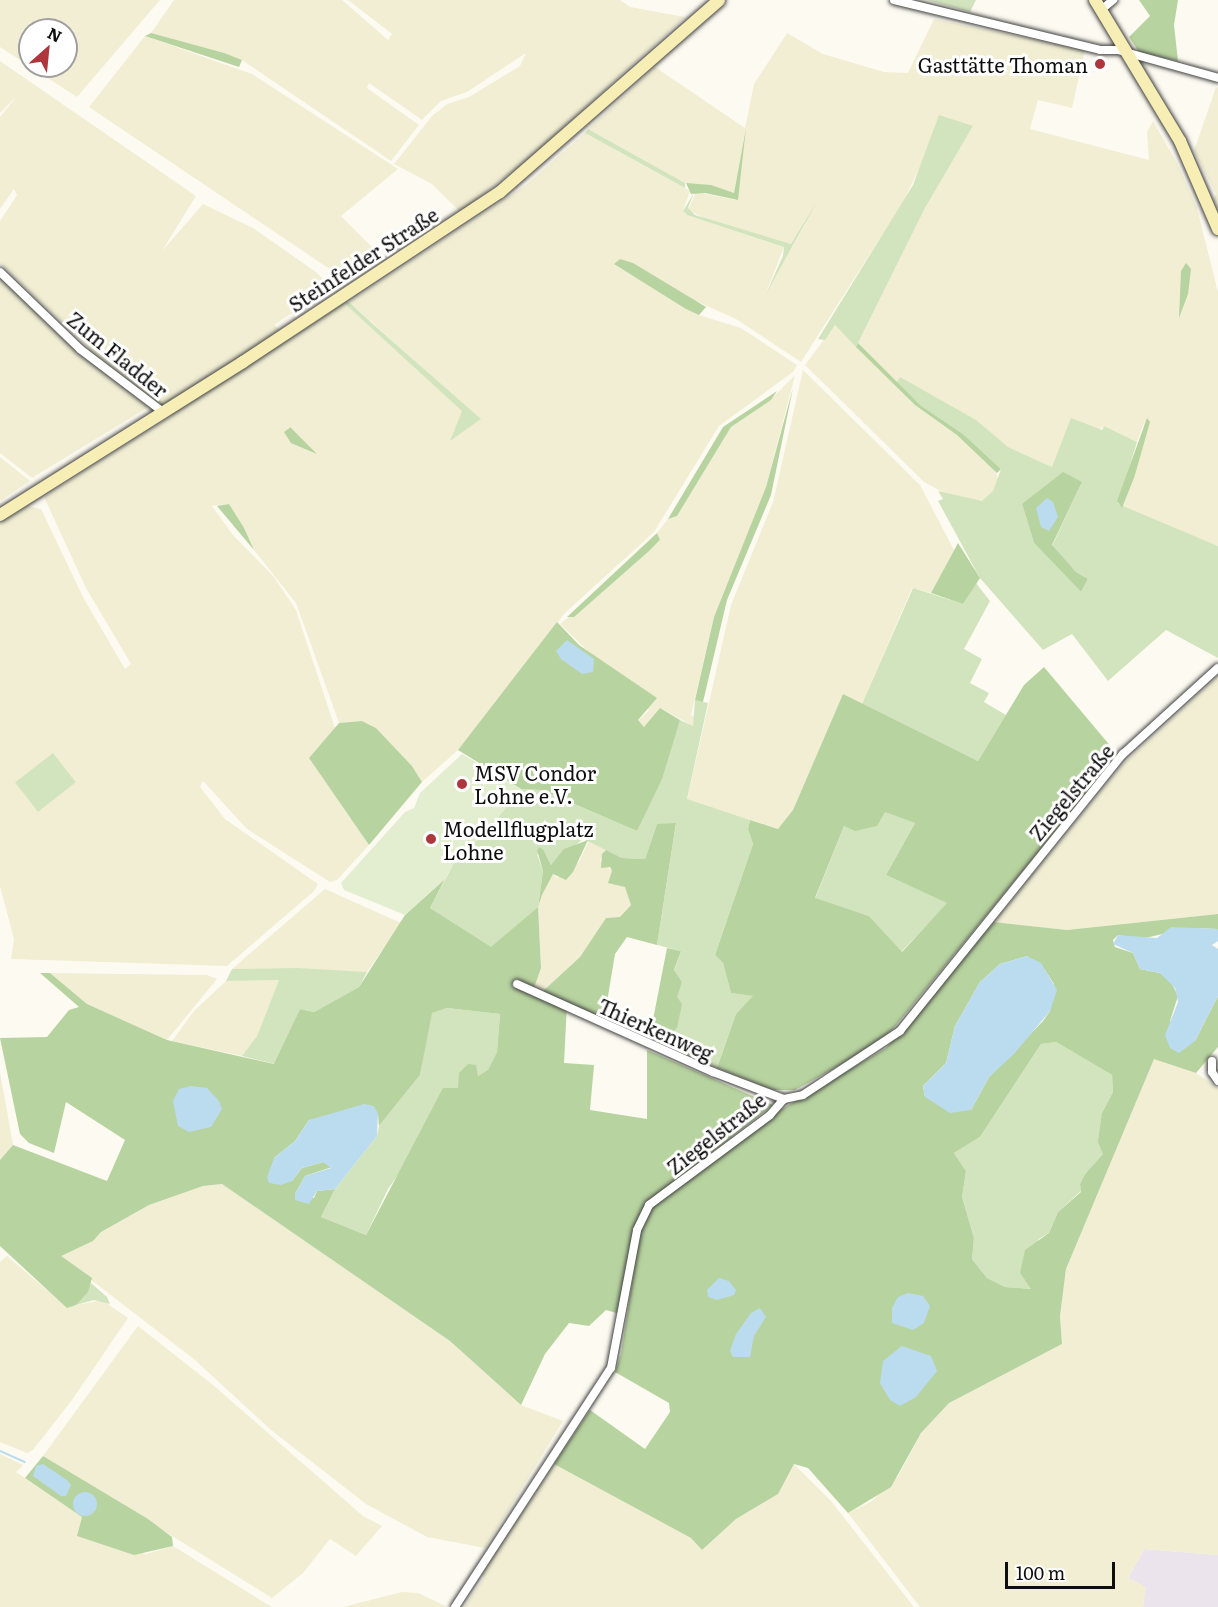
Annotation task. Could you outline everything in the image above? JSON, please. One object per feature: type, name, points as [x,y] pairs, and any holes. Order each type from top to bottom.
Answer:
[{"type":"main road","name":"Steinfelder Straße","points":[[0,515],[163,412],[500,192],[719,0]]},
{"type":"main road","points":[[1098,5],[1180,141],[1218,229]]},
{"type":"street","points":[[894,0],[1127,53],[1218,78]]},
{"type":"street","points":[[1098,5],[1113,0]]},
{"type":"street","name":"Zum Fladder","points":[[0,272],[80,349],[163,412]]},
{"type":"street","name":"Ziegelstraße","points":[[455,1607],[611,1368],[640,1219],[650,1204],[770,1115],[784,1099],[803,1095],[900,1031],[1123,754],[1218,668]]},
{"type":"street","name":"Thierkenweg","points":[[517,984],[703,1068],[784,1099]]},
{"type":"street","points":[[1212,1061],[1212,1071],[1218,1081]]},
{"type":"shaded area","points":[[0,0],[160,0],[77,97],[48,78],[78,78],[78,18],[18,18],[18,59],[0,47]]},
{"type":"shaded area","points":[[174,0],[342,0],[388,40],[392,34],[348,0],[620,0],[630,7],[685,17],[532,156],[460,212],[432,184],[394,164],[432,116],[447,104],[469,97],[520,66],[526,53],[467,92],[441,101],[422,120],[369,83],[367,88],[419,125],[391,161],[242,60],[151,33]]},
{"type":"shaded area","points":[[934,19],[1085,50],[1072,108],[1038,100],[1030,129],[1149,160],[1147,132],[1153,121],[1178,165],[1197,208],[1218,292],[1218,546],[1122,508],[1134,478],[1145,420],[1137,442],[1104,426],[1052,467],[1008,447],[900,377],[896,383],[858,343],[925,208],[973,126],[922,163],[903,202],[801,362],[736,319],[615,265],[699,315],[741,328],[797,365],[793,372],[719,426],[654,532],[565,613],[458,750],[422,782],[412,766],[376,728],[362,721],[339,723],[296,603],[254,550],[229,504],[212,506],[233,535],[274,577],[296,610],[335,728],[309,758],[369,845],[337,880],[330,882],[247,829],[203,781],[200,787],[225,819],[318,884],[314,891],[227,966],[11,959],[14,939],[0,886],[0,523],[28,506],[41,509],[84,599],[125,669],[131,664],[86,588],[44,497],[173,415],[131,383],[150,406],[32,478],[0,453],[0,277],[81,356],[90,349],[0,263],[0,221],[17,195],[14,189],[0,209],[0,117],[16,97],[0,113],[0,61],[18,73],[18,78],[25,78],[196,196],[162,251],[203,204],[253,228],[316,272],[331,287],[274,325],[291,338],[344,303],[463,411],[451,440],[480,419],[349,302],[526,185],[585,133],[690,191],[683,211],[687,215],[784,247],[766,293],[806,223],[791,244],[708,220],[688,210],[696,192],[736,200],[745,132],[734,193],[685,183],[588,129],[655,67],[745,128],[754,84],[787,33],[823,54],[884,72],[908,73]]},
{"type":"shaded area","points":[[145,36],[252,74],[398,169],[341,216],[385,260],[349,279],[343,278],[89,107]]},
{"type":"shaded area","points":[[1216,87],[1218,88],[1218,213],[1213,199],[1216,194],[1194,151]]},
{"type":"shaded area","points":[[835,325],[915,405],[957,435],[995,468],[998,480],[990,497],[982,501],[950,496],[924,482],[805,365]]},
{"type":"shaded area","points":[[803,370],[920,485],[954,550],[931,593],[912,588],[862,704],[843,694],[793,810],[779,829],[687,800],[731,605],[773,502]]},
{"type":"shaded area","points":[[795,375],[766,487],[714,617],[691,715],[695,717],[693,726],[660,708],[645,727],[638,721],[649,710],[560,624],[660,541],[657,533],[668,519],[677,516],[731,427],[770,400]]},
{"type":"shaded area","points":[[0,457],[30,481],[0,501]]},
{"type":"shaded area","points":[[1218,676],[1218,914],[1067,930],[994,922],[1124,763]]},
{"type":"shaded area","points":[[588,842],[606,850],[600,860],[612,871],[614,884],[626,887],[631,905],[620,917],[606,918],[580,957],[542,992],[534,988],[541,968],[538,907],[553,874],[557,878],[579,862]]},
{"type":"shaded area","points":[[325,889],[401,923],[367,972],[232,969]]},
{"type":"shaded area","points":[[50,973],[207,975],[217,979],[167,1040],[87,1004]]},
{"type":"shaded area","points":[[279,980],[257,1036],[242,1056],[172,1041],[194,1011],[226,981]]},
{"type":"shaded area","points":[[1154,1058],[1196,1073],[1218,1088],[1218,1555],[1144,1549],[1128,1578],[1146,1587],[1143,1607],[920,1607],[848,1513],[872,1501],[899,1475],[921,1433],[949,1403],[1062,1344],[1060,1316],[1066,1269]]},
{"type":"shaded area","points":[[0,1072],[13,1145],[0,1160]]},
{"type":"shaded area","points":[[222,1184],[450,1341],[521,1405],[563,1421],[485,1548],[427,1537],[366,1504],[271,1430],[195,1360],[60,1256],[93,1241],[101,1232],[149,1205],[203,1186]]},
{"type":"shaded area","points":[[7,1256],[67,1307],[102,1300],[128,1318],[72,1400],[33,1450],[27,1453],[0,1442],[0,1262]]},
{"type":"shaded area","points":[[138,1326],[213,1385],[363,1516],[382,1526],[356,1556],[330,1539],[303,1573],[272,1598],[43,1456]]},
{"type":"shaded area","points":[[0,1454],[23,1465],[16,1472],[82,1517],[78,1536],[146,1554],[173,1546],[272,1607],[0,1607]]},
{"type":"shaded area","points":[[554,1464],[691,1538],[702,1550],[736,1519],[778,1494],[794,1464],[831,1501],[914,1607],[464,1607],[484,1578],[481,1573]]},
{"type":"shaded area","points":[[1144,1549],[1218,1555],[1218,1607],[1143,1607],[1145,1587],[1128,1578]]},
{"type":"shaded area","points":[[402,1592],[418,1593],[448,1607],[343,1607]]},
{"type":"green space","points":[[927,0],[976,0],[970,12]]},
{"type":"green space","points":[[1139,0],[1178,0],[1174,25],[1178,61],[1139,52],[1129,37],[1150,16]]},
{"type":"green space","points":[[151,33],[242,60],[239,67],[145,36]]},
{"type":"green space","points":[[939,115],[973,126],[925,208],[856,347],[835,325],[825,340],[818,339],[913,185]]},
{"type":"green space","points":[[746,128],[738,200],[705,193],[691,194],[686,183],[711,185],[734,193]]},
{"type":"green space","points":[[588,129],[685,183],[685,188],[585,133]]},
{"type":"green space","points":[[694,193],[688,208],[695,215],[791,244],[818,200],[766,294],[783,256],[784,247],[687,215],[683,211]]},
{"type":"green space","points":[[620,259],[633,263],[706,307],[699,315],[686,309],[614,264]]},
{"type":"green space","points":[[1186,263],[1191,269],[1188,294],[1179,318],[1181,271]]},
{"type":"green space","points":[[349,302],[481,419],[450,441],[462,411],[344,303]]},
{"type":"green space","points":[[858,343],[920,405],[963,434],[1001,469],[997,473],[957,435],[915,405],[856,347]]},
{"type":"green space","points":[[900,377],[976,420],[1008,447],[1052,467],[1071,418],[1102,430],[1104,426],[1137,442],[1118,504],[1218,546],[1218,658],[1166,630],[1108,681],[1072,634],[1043,650],[980,578],[938,501],[943,499],[938,491],[982,501],[993,491],[1001,469],[963,434],[920,405],[896,383]],"holes":[[[1082,482],[1052,546],[1076,572],[1088,579],[1081,592],[1034,543],[1022,504]]]},
{"type":"green space","points":[[793,388],[771,495],[727,600],[703,702],[695,700],[714,617],[766,487]]},
{"type":"green space","points":[[777,391],[771,400],[731,427],[677,516],[668,519],[723,427]]},
{"type":"green space","points":[[1147,418],[1150,422],[1134,478],[1122,508],[1117,501]]},
{"type":"green space","points":[[291,427],[317,454],[291,443],[284,432]]},
{"type":"green space","points":[[1063,472],[1082,482],[1052,545],[1076,572],[1088,579],[1081,592],[1034,543],[1022,504]]},
{"type":"green space","points":[[229,504],[244,528],[254,550],[217,506]]},
{"type":"green space","points":[[657,533],[660,540],[649,551],[574,617],[567,617]]},
{"type":"green space","points":[[958,543],[980,578],[963,604],[931,593]]},
{"type":"green space","points":[[976,583],[990,601],[964,649],[982,659],[970,683],[989,693],[984,702],[1006,715],[978,761],[862,704],[913,588],[963,604]]},
{"type":"green space","points":[[557,622],[579,645],[657,698],[638,720],[644,727],[660,708],[680,720],[662,779],[637,831],[542,790],[521,789],[458,750]]},
{"type":"green space","points":[[1044,667],[1118,755],[892,1030],[874,1046],[795,1090],[773,1090],[717,1068],[736,1014],[753,996],[731,993],[723,963],[715,955],[753,844],[748,829],[750,820],[778,829],[793,810],[843,694],[978,761],[1024,685]],"holes":[[[885,812],[915,823],[886,875],[947,903],[902,952],[869,916],[815,898],[844,826],[855,831],[877,826]]]},
{"type":"green space","points":[[695,700],[708,703],[687,799],[750,820],[748,829],[753,844],[715,955],[723,963],[731,993],[754,996],[736,1014],[717,1068],[649,1040],[682,982],[674,971],[681,951],[657,945],[676,824],[657,824],[645,859],[622,858],[583,839],[551,865],[546,855],[537,854],[543,871],[538,907],[491,948],[430,908],[456,859],[487,831],[521,789],[542,790],[637,831],[680,720],[693,726]]},
{"type":"green space","points":[[362,721],[376,728],[412,766],[422,782],[369,845],[309,758],[339,723]]},
{"type":"green space","points":[[53,753],[76,782],[38,812],[15,783]]},
{"type":"green space","name":"Modellflugplatz Lohne","points":[[462,754],[521,789],[487,831],[456,859],[445,879],[405,915],[344,890],[341,883],[405,812],[414,808],[420,793]]},
{"type":"green space","points":[[884,811],[915,823],[886,875],[948,903],[901,952],[869,916],[815,899],[844,826]]},
{"type":"green space","points":[[676,823],[657,945],[627,937],[615,954],[604,1020],[567,1004],[564,1063],[594,1065],[590,1110],[647,1119],[647,1050],[773,1105],[647,1203],[634,1229],[620,1314],[606,1310],[589,1326],[569,1323],[545,1354],[521,1405],[450,1341],[222,1184],[203,1186],[149,1205],[101,1232],[93,1241],[61,1256],[92,1278],[88,1292],[76,1305],[67,1308],[0,1246],[0,1160],[13,1145],[107,1181],[125,1140],[66,1102],[54,1153],[29,1143],[20,1134],[0,1038],[47,1037],[69,1010],[79,1007],[40,973],[50,973],[87,1004],[167,1040],[274,1064],[300,1009],[314,1012],[359,987],[405,915],[445,879],[430,908],[491,947],[538,907],[541,968],[534,988],[542,992],[580,957],[606,918],[620,917],[631,905],[625,887],[608,883],[612,871],[610,867],[601,868],[602,854],[606,850],[622,858],[645,859],[657,824]],"holes":[[[447,1008],[500,1014],[497,1052],[488,1070],[478,1076],[476,1065],[468,1064],[459,1073],[458,1088],[443,1088],[366,1235],[321,1217],[335,1189],[317,1191],[314,1198],[295,1194],[305,1176],[332,1167],[323,1162],[302,1168],[292,1181],[274,1158],[295,1141],[309,1120],[378,1114],[379,1126],[420,1075],[432,1013]]]},
{"type":"green space","points":[[588,840],[573,872],[566,880],[553,874],[538,907],[543,871],[537,850],[540,847],[544,851],[551,865],[564,849]]},
{"type":"green space","points":[[1218,914],[1218,929],[1188,928],[1141,939],[1118,935],[1113,940],[1115,947],[1133,953],[1140,969],[1160,973],[1171,982],[1178,996],[1170,1021],[1195,1041],[1218,996],[1218,1047],[1196,1073],[1154,1059],[1066,1269],[1060,1316],[1062,1344],[949,1403],[921,1433],[891,1487],[848,1513],[808,1468],[794,1464],[778,1494],[736,1519],[702,1550],[691,1538],[554,1464],[590,1410],[645,1449],[670,1412],[669,1403],[615,1372],[621,1354],[640,1231],[652,1207],[782,1109],[886,1048],[994,922],[1067,930]],"holes":[[[1027,956],[1045,970],[1054,984],[1050,1011],[1043,1021],[989,1077],[971,1110],[925,1097],[923,1086],[946,1063],[955,1026],[980,982],[1000,964]],[[1056,1042],[1112,1075],[1113,1092],[1102,1113],[1098,1142],[1103,1154],[1085,1174],[1080,1184],[1081,1192],[1058,1212],[1049,1233],[1025,1250],[1020,1273],[1031,1289],[1005,1287],[987,1278],[972,1259],[974,1238],[962,1197],[966,1171],[954,1153],[980,1137],[1041,1044]]]},
{"type":"green space","points":[[667,948],[681,951],[674,970],[682,982],[677,997],[682,1004],[677,1028],[667,1037],[649,1040]]},
{"type":"green space","points":[[297,968],[367,972],[359,987],[314,1012],[300,1009],[275,1064],[242,1056],[257,1036],[279,980],[226,981],[232,969]]},
{"type":"green space","points":[[447,1008],[500,1014],[497,1052],[488,1071],[478,1076],[459,1073],[459,1088],[388,1189],[366,1235],[321,1217],[335,1189],[377,1136],[379,1126],[420,1075],[431,1013]]},
{"type":"green space","points":[[1056,1042],[1112,1075],[1113,1092],[1102,1113],[1103,1154],[1085,1174],[1080,1184],[1081,1191],[1058,1212],[1049,1233],[1039,1239],[1020,1273],[1032,1289],[1005,1287],[987,1278],[972,1259],[974,1238],[962,1197],[966,1171],[954,1153],[980,1137],[1041,1044]]},
{"type":"green space","points":[[91,1283],[107,1297],[110,1304],[94,1300],[76,1305]]},
{"type":"green space","points":[[43,1456],[148,1519],[172,1537],[173,1546],[134,1555],[77,1536],[82,1517],[25,1478]]},
{"type":"water","points":[[1047,498],[1053,502],[1058,517],[1049,531],[1041,527],[1036,508]]},
{"type":"water","points":[[567,640],[594,659],[593,672],[582,674],[561,659],[556,651]]},
{"type":"water","points":[[1171,927],[1218,929],[1218,941],[1212,945],[1218,949],[1218,996],[1195,1041],[1179,1053],[1170,1048],[1165,1035],[1178,1002],[1175,988],[1160,973],[1140,969],[1133,953],[1113,944],[1118,935],[1157,938]]},
{"type":"water","points":[[1027,956],[1041,963],[1057,990],[1050,1011],[1014,1054],[989,1077],[971,1110],[950,1113],[925,1097],[923,1086],[946,1063],[955,1026],[980,982],[1000,964]]},
{"type":"water","points":[[191,1086],[207,1088],[219,1101],[222,1109],[211,1127],[189,1132],[178,1126],[173,1101],[179,1089]]},
{"type":"water","points":[[364,1104],[374,1106],[378,1114],[377,1136],[335,1189],[317,1191],[309,1204],[295,1200],[295,1194],[305,1176],[331,1168],[323,1162],[302,1168],[292,1181],[281,1185],[269,1183],[267,1177],[274,1158],[295,1141],[309,1120]]},
{"type":"water","points":[[719,1278],[729,1281],[736,1290],[734,1295],[717,1300],[708,1297],[707,1290]]},
{"type":"water","points":[[908,1293],[923,1296],[930,1306],[924,1323],[913,1330],[892,1323],[892,1308],[898,1297]]},
{"type":"water","points":[[760,1308],[766,1317],[754,1336],[750,1357],[733,1357],[730,1351],[736,1334],[751,1313]]},
{"type":"water","points":[[902,1346],[931,1356],[937,1371],[916,1397],[900,1406],[890,1400],[880,1383],[883,1361]]},
{"type":"water","points":[[43,1464],[71,1485],[66,1496],[61,1496],[33,1476],[36,1466]]},
{"type":"water","points":[[85,1492],[93,1496],[97,1504],[93,1512],[85,1516],[77,1512],[73,1504],[77,1496]]},
{"type":"waterway","points":[[0,1451],[25,1462]]},
{"type":"place","name":"Gasttätte Thoman","points":[[1100,64]]},
{"type":"place","name":"MSV Condor Lohne e.V.","points":[[462,784]]},
{"type":"place","name":"Modellflugplatz Lohne","points":[[431,839]]}]
